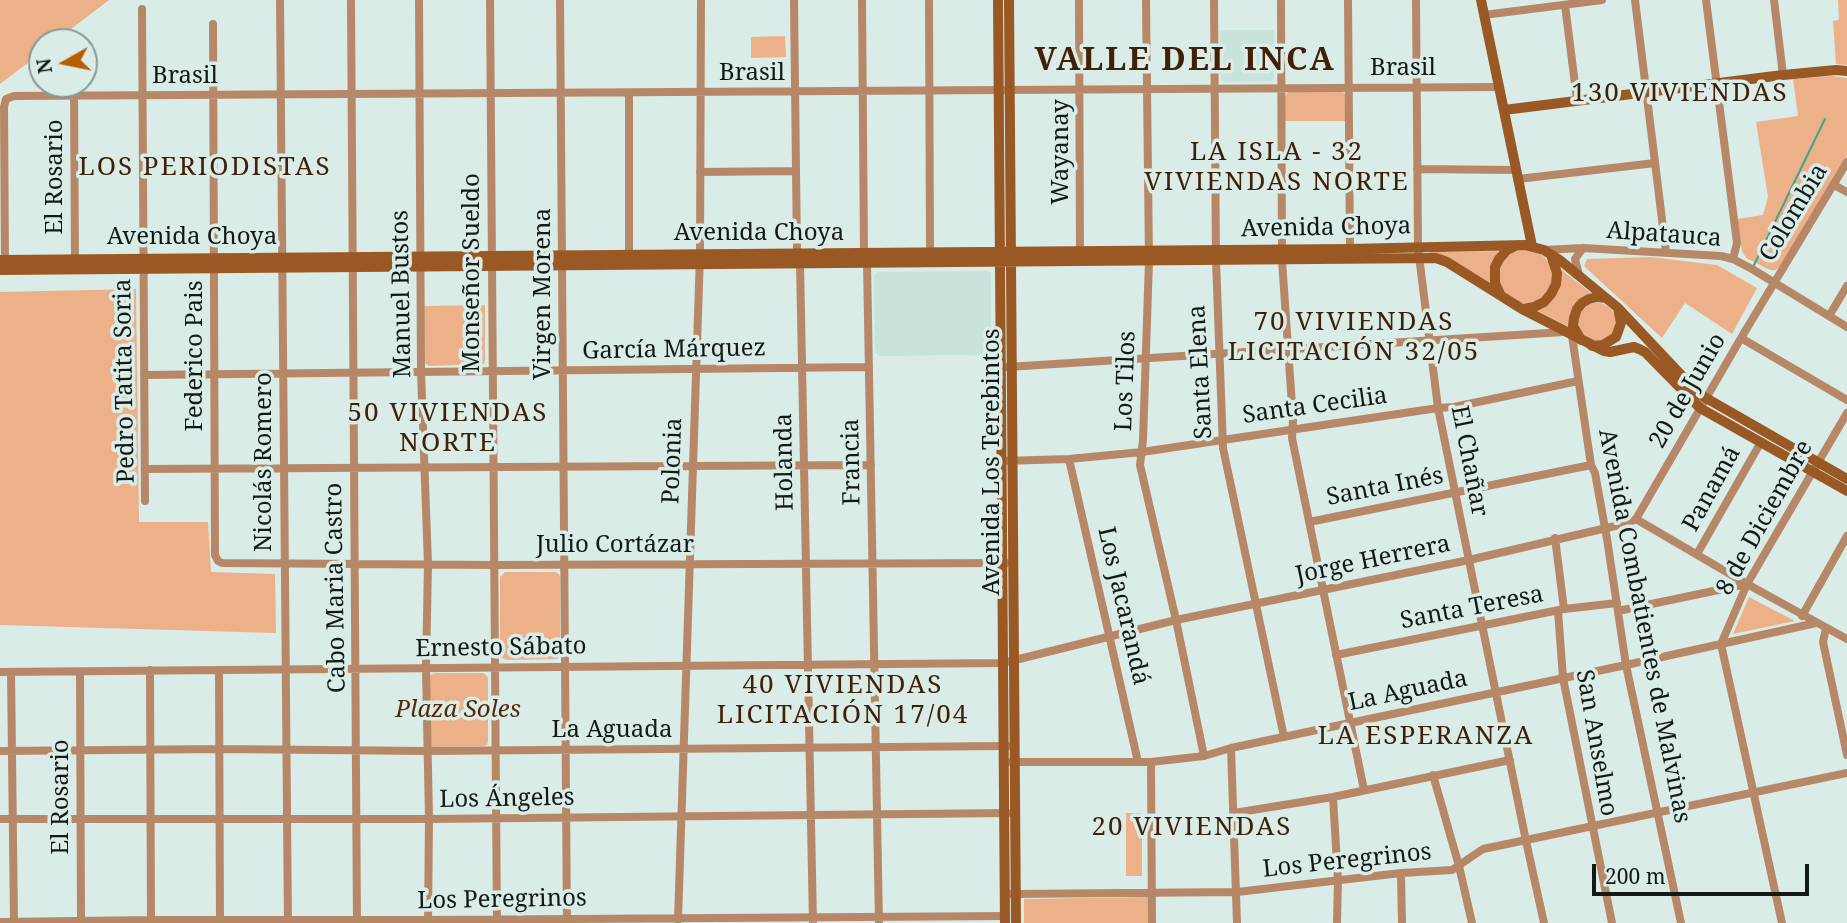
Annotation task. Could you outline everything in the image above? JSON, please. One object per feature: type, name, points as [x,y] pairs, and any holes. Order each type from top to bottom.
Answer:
[{"type":"main road","name":"Avenida Los Terebintos","points":[[998,0],[1004,90],[1006,257],[1010,894],[1005,919]]},
{"type":"main road","name":"Avenida Los Terebintos","points":[[1004,90],[1009,0]]},
{"type":"main road","points":[[1481,0],[1532,246]]},
{"type":"main road","points":[[1504,110],[1783,75],[1847,71]]},
{"type":"main road","points":[[1847,479],[1814,466],[1760,442],[1703,403],[1645,352],[1634,347],[1610,352],[1577,338],[1501,296],[1495,283],[1495,267],[1499,259],[1507,250],[1518,245],[1532,246],[1548,253],[1617,307],[1703,403],[1814,466],[1847,491]]},
{"type":"main road","name":"Avenida Choya","points":[[2,265],[1350,254],[1419,253],[1518,245]]},
{"type":"main road","name":"Avenida Choya","points":[[865,258],[930,252],[1006,257]]},
{"type":"main road","name":"Avenida Choya","points":[[1419,253],[1447,261],[1501,296]]},
{"type":"main road","points":[[1522,309],[1544,302],[1556,284],[1557,273],[1548,253]]},
{"type":"main road","name":"Avenida Choya","points":[[562,260],[629,255],[699,259]]},
{"type":"main road","points":[[1577,338],[1573,326],[1577,309],[1589,299],[1606,298]]},
{"type":"main road","points":[[1577,338],[1610,342],[1616,337],[1621,323],[1617,307]]},
{"type":"main road","name":"Avenida Los Terebintos","points":[[1010,894],[1016,923]]},
{"type":"street","name":"Nicolás Romero","points":[[280,0],[288,922]]},
{"type":"street","name":"Cabo Maria Castro","points":[[351,0],[357,921]]},
{"type":"street","name":"Manuel Bustos","points":[[419,0],[421,372],[428,564],[428,921]]},
{"type":"street","name":"Monseñor Sueldo","points":[[490,0],[497,921]]},
{"type":"street","name":"Virgen Morena","points":[[560,0],[567,921]]},
{"type":"street","name":"Polonia","points":[[678,920],[699,259],[701,0]]},
{"type":"street","name":"Holanda","points":[[794,0],[813,920]]},
{"type":"street","name":"Francia","points":[[862,0],[879,920]]},
{"type":"street","points":[[929,0],[930,252]]},
{"type":"street","name":"Wayanay","points":[[1080,0],[1080,256]]},
{"type":"street","name":"Los Tilos","points":[[1146,0],[1148,256],[1140,465],[1204,756]]},
{"type":"street","name":"Santa Elena","points":[[1214,0],[1215,255],[1223,439],[1284,737]]},
{"type":"street","points":[[1281,0],[1283,254],[1292,438],[1364,790]]},
{"type":"street","points":[[1348,0],[1350,254]]},
{"type":"street","name":"El Chañar","points":[[1416,0],[1419,253],[1438,408],[1544,923]]},
{"type":"street","points":[[1484,15],[1602,0]]},
{"type":"street","points":[[1635,0],[1666,252]]},
{"type":"street","points":[[1706,0],[1737,243],[1733,259]]},
{"type":"street","points":[[1774,0],[1783,75]]},
{"type":"street","points":[[1564,5],[1577,100]]},
{"type":"street","name":"Pedro Tatita Soria","points":[[142,9],[145,501]]},
{"type":"street","name":"Federico Pais","points":[[213,24],[215,555],[218,561]]},
{"type":"street","name":"Brasil","points":[[98,96],[1499,87]]},
{"type":"street","points":[[629,93],[629,255]]},
{"type":"street","name":"Brasil","points":[[2,265],[4,107],[6,99],[28,96]]},
{"type":"street","name":"El Rosario","points":[[74,98],[75,264]]},
{"type":"street","name":"Colombia","points":[[1774,283],[1847,162]]},
{"type":"street","points":[[1417,169],[1517,174],[1655,163]]},
{"type":"street","points":[[700,172],[796,171]]},
{"type":"street","points":[[1834,185],[1847,192]]},
{"type":"street","points":[[1578,275],[1575,259],[1583,248]]},
{"type":"street","name":"Alpatauca","points":[[1548,253],[1583,248],[1710,254],[1733,259],[1847,327]]},
{"type":"street","name":"20 de Junio","points":[[1636,519],[1774,283]]},
{"type":"street","points":[[1829,316],[1847,286]]},
{"type":"street","points":[[1006,367],[1429,341],[1577,338]]},
{"type":"street","name":"Avenida Combatientes de Malvinas","points":[[1577,338],[1578,381],[1626,665],[1681,923]]},
{"type":"street","points":[[1741,338],[1847,400]]},
{"type":"street","name":"García Márquez","points":[[144,374],[869,367]]},
{"type":"street","name":"Santa Cecilia","points":[[1007,461],[1069,459],[1142,452],[1454,407],[1578,381]]},
{"type":"street","name":"8 de Diciembre","points":[[1721,644],[1747,584],[1847,413]]},
{"type":"street","name":"Panamá","points":[[1697,554],[1760,442]]},
{"type":"street","name":"Los Jacarandá","points":[[1069,459],[1138,762]]},
{"type":"street","points":[[145,469],[871,465]]},
{"type":"street","name":"Santa Inés","points":[[1309,522],[1591,465]]},
{"type":"street","points":[[1636,519],[1802,616],[1847,639]]},
{"type":"street","name":"Jorge Herrera","points":[[1009,661],[1176,620],[1469,560],[1629,523],[1636,519]]},
{"type":"street","points":[[1802,616],[1847,536]]},
{"type":"street","name":"San Anselmo","points":[[1555,538],[1563,678],[1612,923]]},
{"type":"street","name":"Julio Cortázar","points":[[218,561],[494,565],[1008,563]]},
{"type":"street","name":"Santa Teresa","points":[[1336,655],[1561,610],[1617,607],[1747,584]]},
{"type":"street","name":"La Aguada","points":[[1009,762],[1152,762],[1204,756],[1816,623]]},
{"type":"street","points":[[1826,628],[1823,642],[1847,755]]},
{"type":"street","points":[[1721,644],[1782,923]]},
{"type":"street","name":"Ernesto Sábato","points":[[0,672],[1009,661]]},
{"type":"street","points":[[150,670],[151,921]]},
{"type":"street","name":"El Rosario","points":[[80,671],[81,922]]},
{"type":"street","points":[[219,671],[220,921]]},
{"type":"street","points":[[11,672],[14,922]]},
{"type":"street","name":"La Aguada","points":[[0,751],[426,751],[1009,746]]},
{"type":"street","points":[[1231,748],[1237,923]]},
{"type":"street","points":[[1234,813],[1333,797],[1510,760]]},
{"type":"street","points":[[1152,762],[1152,923]]},
{"type":"street","name":"Los Peregrinos","points":[[1010,894],[1237,892],[1401,873],[1452,870],[1483,849],[1847,773]]},
{"type":"street","points":[[1433,775],[1472,923]]},
{"type":"street","points":[[1333,797],[1338,880],[1337,923]]},
{"type":"street","name":"Los Ángeles","points":[[0,819],[429,819],[1010,813]]},
{"type":"street","points":[[1401,873],[1402,923]]},
{"type":"street","name":"Los Peregrinos","points":[[0,922],[1005,919]]},
{"type":"shaded area","points":[[1220,30],[1274,30],[1274,78],[1271,81],[1224,82],[1221,79]]},
{"type":"shaded area","points":[[878,272],[991,273],[991,351],[987,355],[879,356],[875,352],[874,275]]},
{"type":"green space","points":[[0,0],[109,0],[72,28],[28,28],[28,63],[0,84]]},
{"type":"green space","points":[[1838,0],[1847,0],[1847,65],[1836,64],[1833,21],[1839,20]]},
{"type":"green space","points":[[785,36],[786,57],[751,58],[751,37]]},
{"type":"green space","points":[[1832,76],[1847,78],[1847,155],[1781,265],[1776,270],[1770,270],[1746,258],[1742,251],[1737,219],[1763,215],[1768,197],[1756,122],[1798,116],[1793,79]]},
{"type":"green space","points":[[1291,91],[1343,92],[1346,121],[1285,121],[1285,97]]},
{"type":"green space","points":[[1525,249],[1544,257],[1552,276],[1544,295],[1525,303],[1506,295],[1498,276],[1506,257]]},
{"type":"green space","points":[[1498,251],[1490,283],[1430,253],[1430,252]]},
{"type":"green space","points":[[1651,257],[1717,265],[1757,288],[1732,334],[1685,303],[1662,338],[1584,266],[1587,259]]},
{"type":"green space","points":[[1562,270],[1591,293],[1569,327],[1536,310]]},
{"type":"green space","points":[[136,289],[139,522],[208,522],[211,572],[275,574],[276,633],[0,625],[0,292]]},
{"type":"green space","points":[[1597,303],[1610,309],[1616,322],[1610,335],[1597,341],[1584,335],[1578,322],[1584,309]]},
{"type":"green space","points":[[485,305],[484,364],[426,364],[424,306]]},
{"type":"green space","points":[[505,572],[559,574],[560,655],[557,659],[502,658],[500,577]]},
{"type":"green space","points":[[1749,597],[1795,621],[1733,634]]},
{"type":"green space","name":"Plaza Soles","points":[[435,673],[486,675],[487,745],[429,746],[427,679]]},
{"type":"green space","points":[[1126,813],[1142,813],[1142,876],[1126,876]]},
{"type":"green space","points":[[1149,897],[1150,923],[1024,923],[1024,899]]},
{"type":"waterway","points":[[1754,265],[1825,119]]},
{"type":"district","name":"VALLE DEL INCA","points":[[1185,61]]},
{"type":"district","name":"130 VIVIENDAS","points":[[1680,94]]},
{"type":"district","name":"LOS PERIODISTAS","points":[[205,168]]},
{"type":"district","name":"LA ISLA - 32 VIVIENDAS NORTE","points":[[1277,168]]},
{"type":"district","name":"70 VIVIENDAS LICITACIÓN 32/05","points":[[1354,338]]},
{"type":"district","name":"50 VIVIENDAS NORTE","points":[[448,429]]},
{"type":"district","name":"40 VIVIENDAS LICITACIÓN 17/04","points":[[843,701]]},
{"type":"district","name":"LA ESPERANZA","points":[[1426,737]]},
{"type":"district","name":"20 VIVIENDAS","points":[[1192,828]]}]
